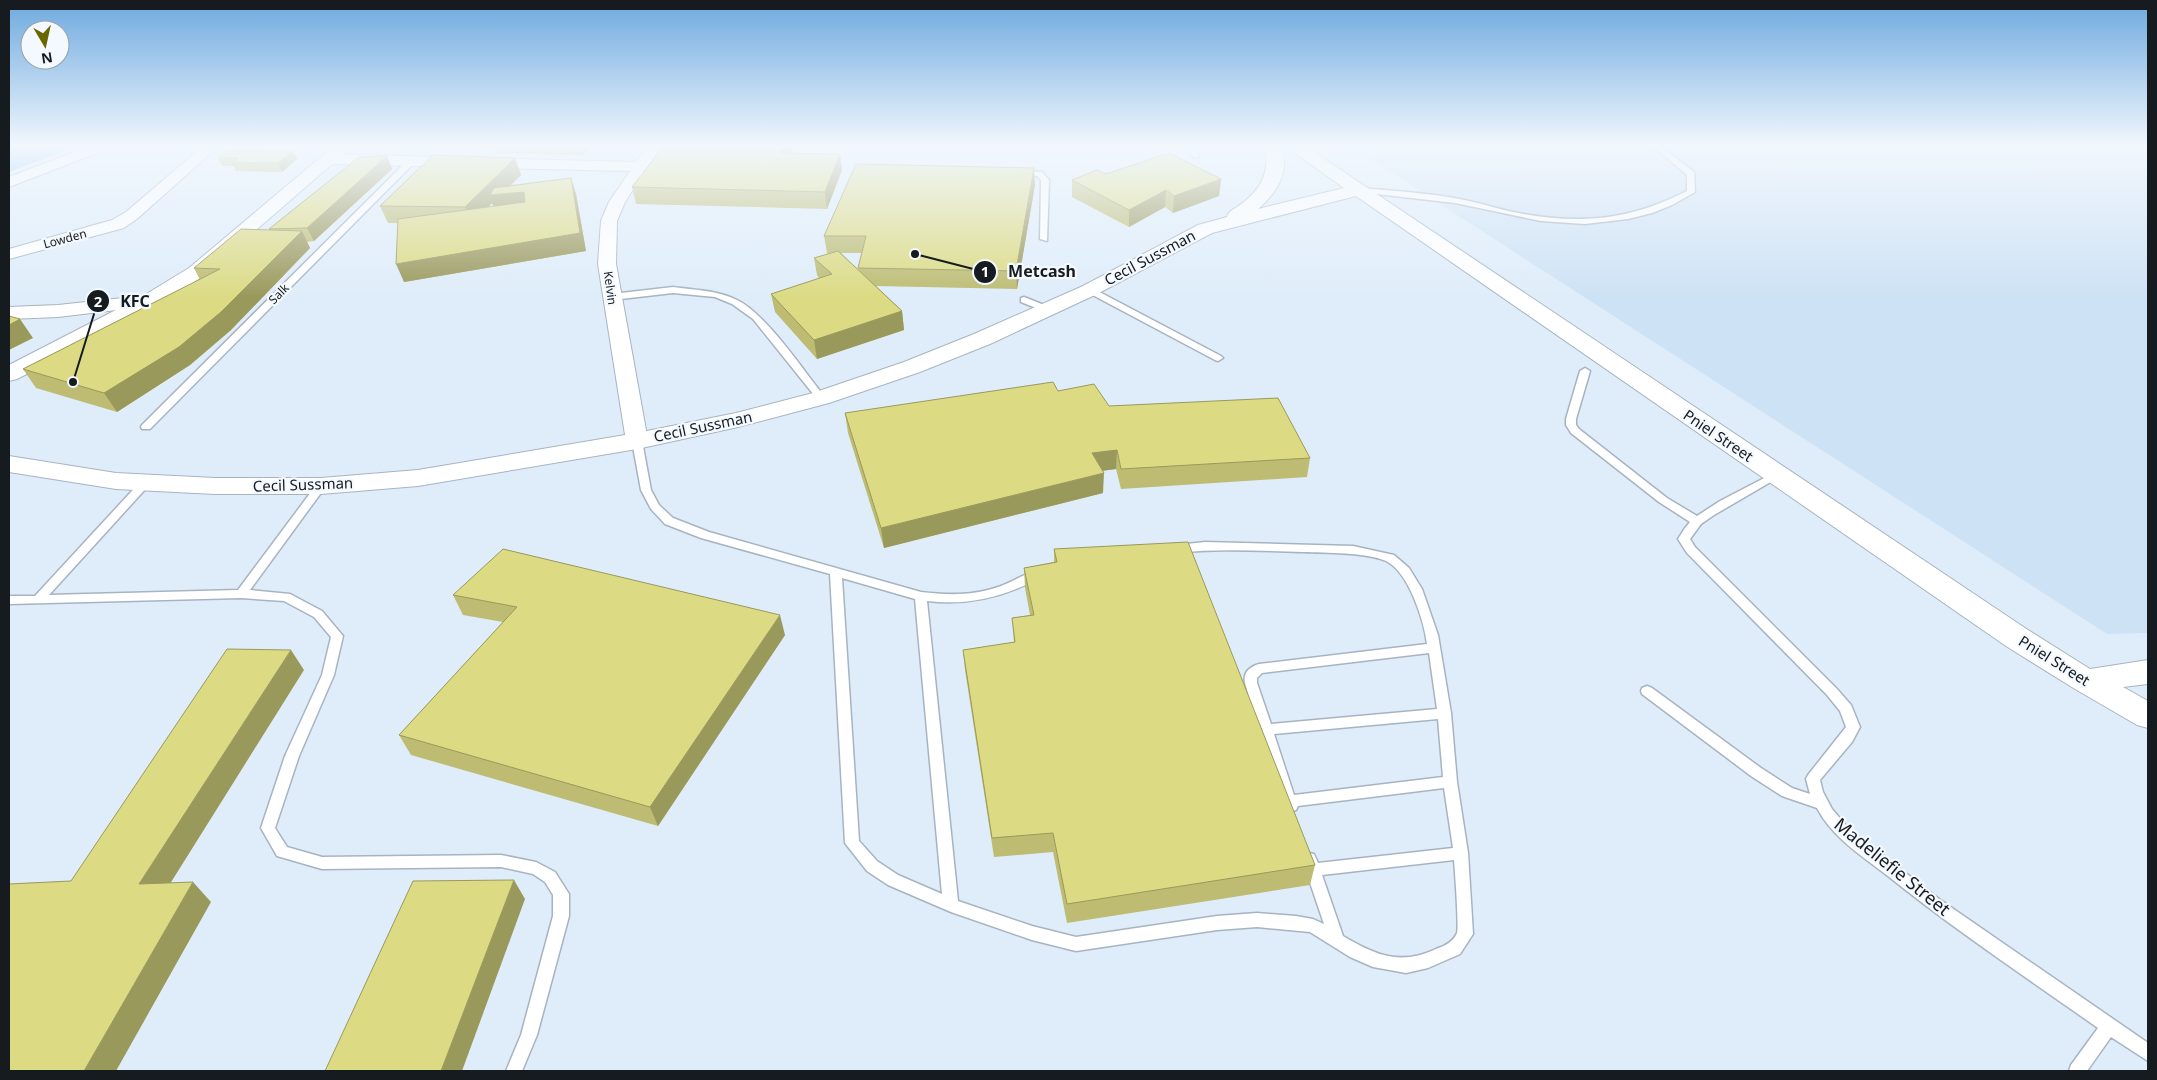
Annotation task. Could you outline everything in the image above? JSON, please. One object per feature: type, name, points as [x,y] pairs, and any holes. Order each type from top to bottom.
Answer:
[{"type":"main road","points":[[9,374],[151,301],[196,272],[285,196]]},
{"type":"main road","points":[[1205,230],[1231,219],[1252,206],[1262,196]]},
{"type":"main road","name":"Cecil Sussman","points":[[9,464],[116,481],[215,486],[321,486],[418,478],[637,441],[738,420],[821,398],[912,367],[982,339],[1035,305],[1090,290],[1205,230],[1332,196]]},
{"type":"main road","name":"Pniel Street","points":[[1368,196],[1776,476],[2017,638],[2086,681],[2148,716]]},
{"type":"main road","points":[[2086,681],[2148,672]]},
{"type":"street","name":"Lowden","points":[[9,254],[118,224],[154,196]]},
{"type":"street","name":"Kelvin","points":[[622,196],[609,221],[607,264],[637,441]]},
{"type":"street","points":[[9,313],[58,311],[151,301]]},
{"type":"lane","name":"Salk","points":[[146,427],[377,196]]},
{"type":"lane","points":[[1044,239],[1045,196]]},
{"type":"lane","points":[[1424,196],[1518,215],[1590,222],[1616,220],[1669,204],[1683,196]]},
{"type":"lane","points":[[612,297],[673,290],[707,293],[735,302],[756,317],[821,398]]},
{"type":"lane","points":[[1090,290],[1218,358]]},
{"type":"lane","points":[[1584,371],[1571,419],[1571,425],[1575,431],[1663,500],[1697,521]]},
{"type":"lane","points":[[637,441],[646,490],[655,507],[670,522],[705,535],[921,596],[945,600],[996,594],[1022,583],[1045,569]]},
{"type":"lane","name":"Madeliefie Street","points":[[1776,476],[1716,508],[1697,521],[1685,532],[1684,539],[1690,550],[1745,603],[1832,692],[1846,709],[1853,727],[1847,738],[1813,779],[1816,792],[1827,813],[1844,833],[1934,904],[2148,1053]]},
{"type":"lane","points":[[38,600],[146,482]]},
{"type":"lane","points":[[241,594],[321,486]]},
{"type":"lane","points":[[836,572],[852,843],[872,866],[893,880],[951,905],[1032,933],[1076,944],[1217,923],[1258,920],[1313,926],[1356,952],[1379,962],[1406,966],[1428,961],[1454,949],[1465,934],[1461,853],[1450,782],[1444,713],[1432,635],[1416,589],[1405,571],[1390,558],[1353,550],[1205,546],[1165,550]]},
{"type":"lane","points":[[9,600],[241,594],[286,597],[318,614],[336,636],[328,675],[292,756],[268,828],[282,852],[322,864],[501,861],[536,868],[550,877],[561,894],[561,916],[529,1035],[514,1071]]},
{"type":"lane","points":[[921,596],[951,905]]},
{"type":"lane","points":[[1295,818],[1265,730],[1250,676],[1254,672],[1270,667],[1434,648]]},
{"type":"lane","points":[[1647,691],[1756,772],[1788,792],[1822,804]]},
{"type":"lane","points":[[1265,730],[1444,713]]},
{"type":"lane","points":[[1289,800],[1450,782]]},
{"type":"lane","points":[[1304,844],[1337,941]]},
{"type":"lane","points":[[1313,870],[1461,853]]},
{"type":"lane","points":[[2078,1071],[2109,1026]]},
{"type":"shaded area","points":[[1428,196],[2148,196],[2148,633],[2107,634]]},
{"type":"building","points":[[310,196],[342,196],[307,228],[269,229]]},
{"type":"building","points":[[390,196],[476,196],[465,207],[380,206]]},
{"type":"building","points":[[524,196],[574,196],[580,233],[396,264],[398,219],[525,202]]},
{"type":"building","points":[[842,196],[1029,196],[1016,271],[858,268],[866,236],[824,236]]},
{"type":"building","points":[[1103,196],[1154,196],[1129,210]]},
{"type":"building","points":[[241,229],[302,231],[221,312],[179,347],[104,393],[23,369],[220,269],[194,268]]},
{"type":"building","points":[[838,251],[902,311],[814,340],[771,294],[832,274],[814,258]]},
{"type":"building","points":[[9,316],[20,319],[9,325]]},
{"type":"building","points":[[1053,382],[1058,391],[1094,384],[1109,406],[1278,398],[1310,458],[1121,469],[1117,450],[1092,453],[1104,473],[881,528],[845,413]]},
{"type":"building","points":[[1188,542],[1315,865],[1067,904],[1053,833],[992,838],[963,650],[1015,642],[1012,618],[1034,615],[1024,568],[1057,562],[1054,549]]},
{"type":"building","points":[[503,549],[780,615],[650,807],[399,735],[517,607],[453,595]]},
{"type":"building","points":[[227,649],[291,650],[139,884],[193,882],[84,1071],[9,1071],[9,884],[71,881]]},
{"type":"building","points":[[514,880],[441,1071],[325,1071],[413,881]]},
{"type":"place","name":"Metcash","points":[[915,254]]},
{"type":"place","name":"KFC","points":[[73,382]]}]
